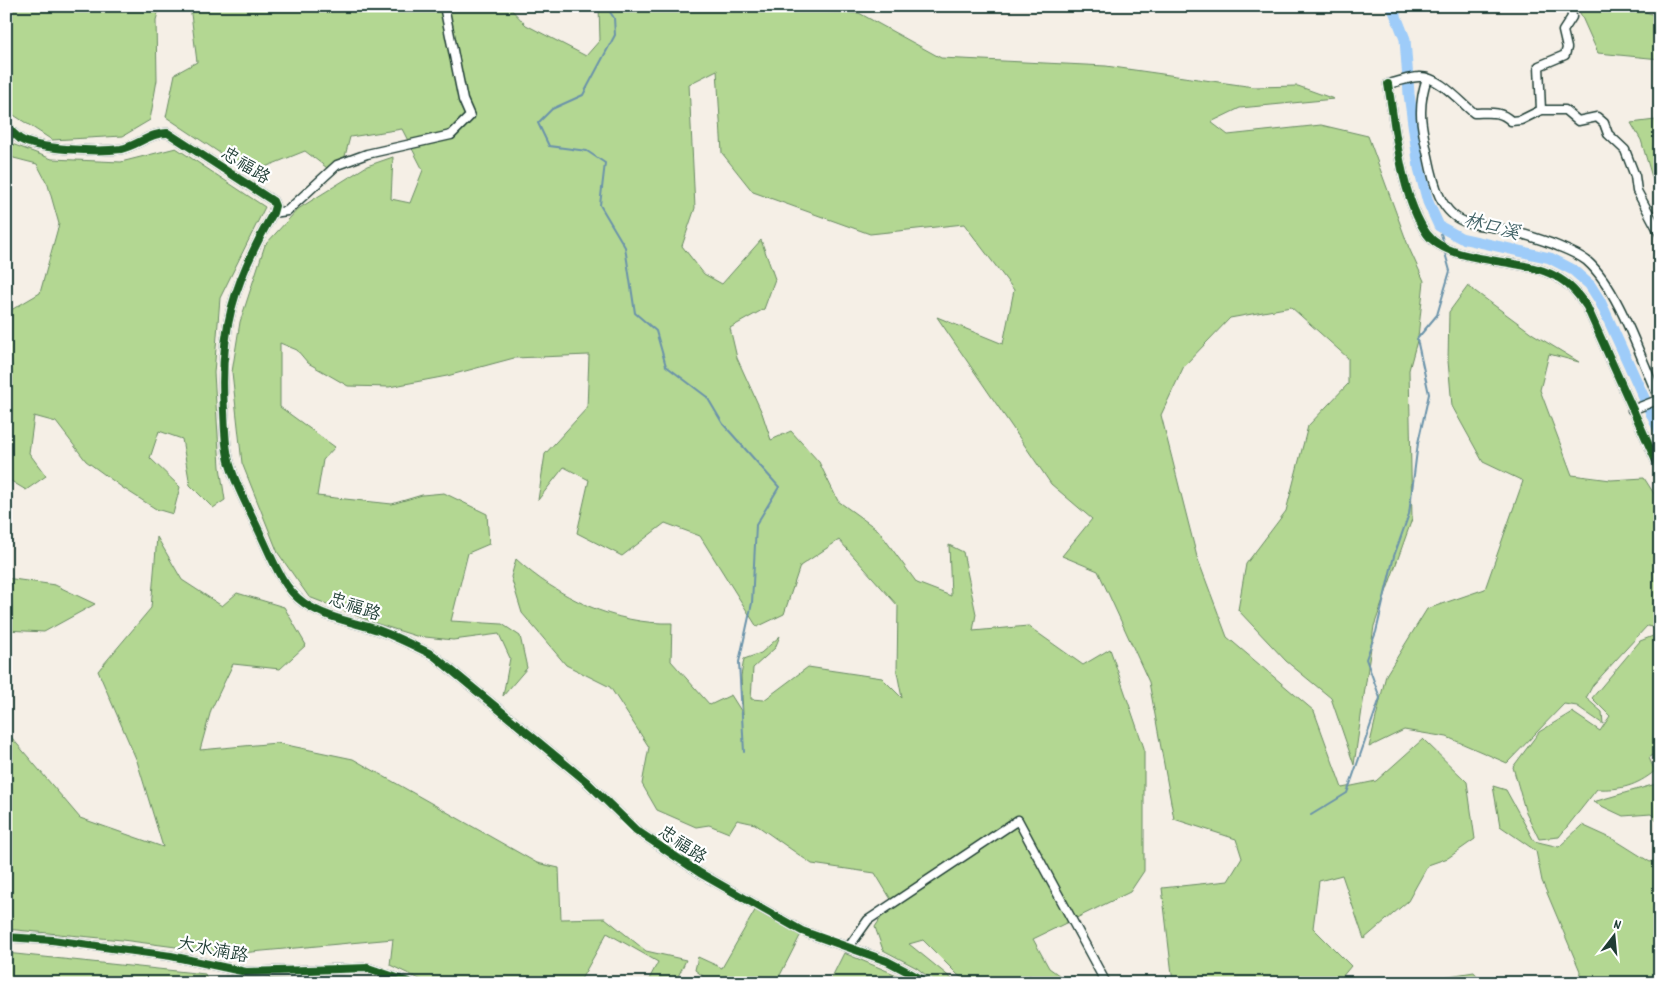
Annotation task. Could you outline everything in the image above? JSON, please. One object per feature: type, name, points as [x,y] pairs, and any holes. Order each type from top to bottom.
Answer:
[{"type":"street","points":[[273,213],[287,211],[337,165],[368,154],[451,135],[470,116],[463,100],[444,6]]},
{"type":"street","points":[[1541,110],[1539,66],[1565,55],[1567,48],[1563,31],[1572,17],[1571,6]]},
{"type":"street","points":[[1660,234],[1637,191],[1630,160],[1625,150],[1608,134],[1604,123],[1597,117],[1578,121],[1565,110],[1541,110],[1516,122],[1502,114],[1474,113],[1438,83],[1427,78],[1419,77],[1390,84],[1409,193],[1428,235],[1438,245],[1452,251],[1539,269],[1554,275],[1568,284],[1587,307],[1636,409],[1660,470]]},
{"type":"street","points":[[1427,78],[1420,103],[1420,118],[1433,178],[1442,202],[1452,215],[1467,223],[1502,229],[1535,238],[1570,251],[1591,264],[1605,280],[1613,294],[1658,400],[1636,409]]},
{"type":"street","name":"忠福路","points":[[6,125],[21,140],[78,150],[121,149],[156,134],[168,133],[266,194],[275,206],[240,280],[230,308],[223,347],[223,397],[228,452],[232,471],[288,587],[304,603],[338,620],[377,630],[412,644],[433,656],[587,782],[636,830],[700,873],[802,931],[887,961],[929,983]]},
{"type":"street","points":[[848,948],[868,920],[1018,820],[1106,983]]},
{"type":"street","name":"大水湳路","points":[[6,937],[52,940],[171,956],[246,972],[368,968],[412,983]]},
{"type":"green space","points":[[6,6],[160,6],[156,20],[157,80],[150,120],[123,136],[52,140],[6,110]]},
{"type":"green space","points":[[190,6],[508,6],[526,25],[586,56],[600,40],[599,6],[784,6],[785,10],[859,13],[941,58],[1106,66],[1254,87],[1298,86],[1334,99],[1240,108],[1211,122],[1228,135],[1321,125],[1368,136],[1409,248],[1424,281],[1418,337],[1409,370],[1412,519],[1374,626],[1354,765],[1331,698],[1286,661],[1238,610],[1246,564],[1286,511],[1308,426],[1348,384],[1348,358],[1291,307],[1230,318],[1184,366],[1161,415],[1197,557],[1227,637],[1314,711],[1342,788],[1376,781],[1423,739],[1467,782],[1475,839],[1448,858],[1428,865],[1408,901],[1364,939],[1342,875],[1319,881],[1313,928],[1351,966],[1337,983],[1173,983],[1162,888],[1228,881],[1242,858],[1236,839],[1174,819],[1149,682],[1098,571],[1062,556],[1092,519],[1051,484],[937,317],[1003,344],[1014,290],[964,224],[870,234],[753,192],[722,153],[717,70],[689,84],[695,208],[682,246],[704,274],[722,284],[761,240],[775,279],[764,309],[730,328],[737,358],[762,413],[771,440],[791,431],[819,462],[838,501],[878,530],[917,583],[951,596],[949,545],[963,552],[976,614],[973,631],[1028,626],[1083,665],[1110,649],[1144,748],[1144,871],[1130,892],[1033,939],[1049,968],[1070,983],[1038,983],[1030,975],[1018,983],[970,983],[958,975],[923,940],[909,944],[957,983],[936,983],[917,968],[883,950],[875,927],[892,901],[875,873],[812,864],[755,824],[737,820],[729,833],[709,825],[696,827],[657,810],[642,784],[649,747],[610,687],[566,665],[522,613],[511,577],[516,559],[550,585],[588,606],[630,619],[672,623],[671,661],[710,705],[731,695],[743,714],[741,676],[744,659],[761,653],[780,636],[775,648],[753,668],[751,699],[764,700],[808,667],[882,678],[902,698],[897,672],[898,606],[839,540],[800,566],[784,614],[757,627],[700,536],[665,523],[622,556],[577,533],[589,480],[564,467],[538,500],[545,454],[587,408],[589,355],[514,358],[447,376],[389,387],[348,386],[308,363],[297,350],[280,343],[280,407],[335,447],[323,460],[317,496],[392,504],[422,495],[444,493],[487,514],[489,544],[468,553],[451,621],[502,624],[520,636],[527,668],[503,696],[510,658],[499,634],[453,640],[416,636],[378,624],[309,597],[278,553],[242,463],[232,372],[240,322],[265,245],[298,209],[367,166],[393,157],[391,199],[410,203],[423,170],[402,129],[350,137],[343,164],[331,171],[305,151],[250,173],[166,117],[175,74],[197,62]]},
{"type":"green space","points":[[1577,6],[1629,6],[1660,17],[1660,59],[1598,53]]},
{"type":"green space","points":[[1655,120],[1660,134],[1660,204],[1641,140],[1631,123]]},
{"type":"green space","points":[[6,138],[12,144],[52,159],[121,162],[176,148],[265,207],[220,298],[214,373],[220,467],[225,500],[213,508],[190,485],[182,439],[159,431],[150,458],[180,487],[173,514],[156,509],[86,461],[56,422],[34,416],[29,453],[46,476],[26,490],[6,478],[6,313],[40,293],[59,224],[48,185],[37,164],[6,156]]},
{"type":"green space","points":[[1468,286],[1533,334],[1579,362],[1549,354],[1540,390],[1572,475],[1611,480],[1644,478],[1660,503],[1660,629],[1647,626],[1593,685],[1586,698],[1602,712],[1603,724],[1577,706],[1564,704],[1507,763],[1447,737],[1404,730],[1369,747],[1386,675],[1427,609],[1485,589],[1523,481],[1483,462],[1452,406],[1448,361],[1449,312]]},
{"type":"green space","points":[[157,537],[182,580],[222,606],[237,593],[284,607],[306,645],[280,669],[233,664],[211,710],[200,750],[277,743],[353,759],[537,863],[559,868],[561,919],[605,918],[646,951],[686,960],[675,983],[647,983],[658,962],[607,933],[579,983],[428,983],[390,965],[393,939],[241,953],[6,929],[6,731],[80,818],[163,847],[137,761],[98,671],[151,608]]},
{"type":"green space","points":[[6,578],[55,585],[95,604],[44,632],[6,630]]},
{"type":"green space","points":[[1653,636],[1660,641],[1660,750],[1649,758],[1655,771],[1635,784],[1614,789],[1597,789],[1559,837],[1539,839],[1525,810],[1513,767],[1539,732],[1572,712],[1600,731],[1610,716],[1592,698],[1640,641]]},
{"type":"green space","points":[[1656,784],[1660,785],[1660,824],[1651,814],[1623,816],[1593,802]]},
{"type":"green space","points":[[1493,786],[1506,790],[1534,841],[1559,847],[1582,825],[1615,840],[1650,862],[1660,859],[1660,983],[1579,983],[1580,971],[1542,881],[1536,851],[1500,826]]},
{"type":"green space","points":[[757,907],[801,934],[776,983],[712,983],[695,970],[698,957],[722,968]]},
{"type":"green space","points":[[6,953],[205,974],[208,983],[6,983]]},
{"type":"green space","points":[[844,953],[916,983],[829,983]]},
{"type":"green space","points":[[1474,972],[1483,983],[1405,983]]},
{"type":"green space","points":[[225,977],[381,983],[227,983]]},
{"type":"waterway","points":[[606,6],[614,18],[615,35],[583,95],[552,109],[538,123],[549,146],[587,151],[605,163],[600,205],[625,247],[635,313],[656,331],[666,366],[707,397],[723,424],[779,487],[756,525],[752,603],[739,662],[744,752]]},
{"type":"waterway","name":"林口溪","points":[[1392,6],[1405,39],[1409,94],[1419,168],[1428,202],[1439,226],[1461,238],[1550,258],[1573,270],[1590,285],[1600,301],[1660,433]]},
{"type":"waterway","points":[[1439,226],[1443,241]]},
{"type":"waterway","points":[[1311,815],[1347,793],[1380,698],[1366,659],[1376,632],[1394,556],[1409,514],[1418,443],[1429,394],[1417,339],[1437,315],[1450,271],[1445,253]]},
{"type":"cycle path","points":[[1388,84],[1400,162],[1405,182],[1418,218],[1427,234],[1438,244],[1452,251],[1541,270],[1555,276],[1573,289],[1587,307],[1660,470]]},
{"type":"cycle path","points":[[6,125],[20,139],[29,143],[55,148],[84,150],[121,149],[150,137],[168,133],[273,201],[275,206],[273,213],[248,262],[239,285],[227,331],[223,382],[225,434],[230,464],[238,487],[278,571],[296,597],[321,612],[378,630],[433,655],[587,782],[636,830],[700,873],[802,931],[887,961],[929,983]]},
{"type":"cycle path","points":[[6,937],[52,940],[171,956],[246,972],[368,968],[412,983]]}]
